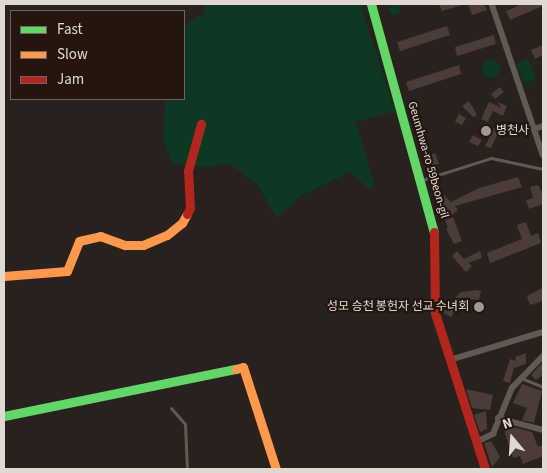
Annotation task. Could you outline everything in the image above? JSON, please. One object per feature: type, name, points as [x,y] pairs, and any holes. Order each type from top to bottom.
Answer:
[{"type":"street","name":"Geumhwa-ro 59beon-gil","points":[[371,4],[434,227],[435,313],[485,469]]},
{"type":"street","points":[[492,4],[543,155]]},
{"type":"street","points":[[4,276],[67,272],[76,244],[88,238],[100,236],[125,244],[143,246],[167,235],[182,223],[190,208],[188,170],[201,124]]},
{"type":"street","points":[[535,129],[543,126]]},
{"type":"street","points":[[450,360],[543,332]]},
{"type":"street","points":[[476,442],[494,434],[505,400],[520,378],[543,356]]},
{"type":"street","points":[[4,416],[243,367],[276,469]]},
{"type":"street","points":[[498,418],[543,430]]},
{"type":"lane","points":[[422,180],[492,158],[543,169]]},
{"type":"lane","points":[[520,378],[543,387]]},
{"type":"lane","points":[[171,408],[185,424],[187,469]]},
{"type":"green space","points":[[203,4],[360,4],[395,111],[356,122],[375,187],[368,188],[350,172],[299,197],[277,218],[257,184],[230,164],[200,167],[171,162],[163,139],[165,100],[185,100],[185,24],[206,13]]},
{"type":"green space","points":[[392,4],[396,4],[399,9],[398,13],[392,14],[389,11],[389,7]]},
{"type":"green space","points":[[528,59],[536,79],[524,84],[516,64]]},
{"type":"green space","points":[[491,60],[497,63],[500,69],[497,75],[491,78],[485,75],[482,69],[485,63]]},
{"type":"building","points":[[439,4],[462,4],[462,5],[442,11]]},
{"type":"building","points":[[468,4],[484,4],[487,10],[472,15]]},
{"type":"building","points":[[522,4],[543,4],[543,6],[510,20],[506,11]]},
{"type":"building","points":[[447,26],[450,35],[400,51],[397,42]]},
{"type":"building","points":[[494,35],[496,44],[457,56],[455,47]]},
{"type":"building","points":[[543,45],[543,55],[535,59],[531,50]]},
{"type":"building","points":[[459,65],[461,74],[409,91],[406,82]]},
{"type":"building","points":[[500,87],[504,92],[495,99],[491,94]]},
{"type":"building","points":[[469,101],[477,115],[473,117],[462,106]]},
{"type":"building","points":[[489,102],[502,108],[497,102],[507,106],[503,116],[493,111],[488,122],[481,119]]},
{"type":"building","points":[[459,114],[466,118],[462,125],[455,122]]},
{"type":"building","points":[[494,128],[499,131],[491,148],[485,146]]},
{"type":"building","points":[[473,135],[482,140],[478,146],[469,142]]},
{"type":"building","points":[[435,153],[439,164],[428,167],[425,157]]},
{"type":"building","points":[[518,177],[522,187],[455,206],[458,210],[452,215],[439,200],[444,195],[451,202],[479,188]]},
{"type":"building","points":[[538,185],[543,194],[543,204],[529,209],[526,200],[533,198],[530,187]]},
{"type":"building","points":[[453,217],[462,241],[454,244],[446,229],[448,228],[445,220]]},
{"type":"building","points":[[526,222],[531,236],[538,233],[541,243],[490,263],[487,253],[522,239],[517,225]]},
{"type":"building","points":[[457,251],[464,259],[480,251],[482,258],[468,263],[472,266],[466,272],[452,256]]},
{"type":"building","points":[[542,288],[543,301],[530,305],[527,296]]},
{"type":"building","points":[[481,291],[479,300],[467,299],[468,307],[460,305],[451,317],[443,313],[448,304],[461,292]]},
{"type":"building","points":[[526,353],[526,364],[514,368],[510,383],[503,381],[510,359],[516,361],[515,357]]},
{"type":"building","points":[[543,362],[543,375],[536,380],[531,375]]},
{"type":"building","points":[[522,384],[542,391],[534,423],[522,420],[527,408],[513,403]]},
{"type":"building","points":[[466,389],[493,395],[490,410],[472,408]]},
{"type":"building","points":[[486,411],[487,429],[480,432],[474,415]]},
{"type":"building","points":[[502,424],[532,432],[538,447],[543,445],[543,456],[523,464],[520,456],[513,458]]},
{"type":"building","points":[[491,441],[500,457],[492,467],[484,443]]},
{"type":"traffic: fast","points":[[371,4],[434,232]]},
{"type":"traffic: fast","points":[[4,416],[236,369]]},
{"type":"traffic: slow","points":[[4,276],[67,271],[79,241],[100,236],[125,245],[143,245],[167,235],[182,223],[187,214]]},
{"type":"traffic: slow","points":[[236,369],[243,367],[276,469]]},
{"type":"traffic: jam","points":[[187,214],[190,208],[188,171],[201,124]]},
{"type":"traffic: jam","points":[[434,232],[435,313],[485,469]]},
{"type":"place","name":"병천사","points":[[486,131]]},
{"type":"place","name":"성모 승천 봉헌자 선교 수녀회","points":[[479,307]]}]
